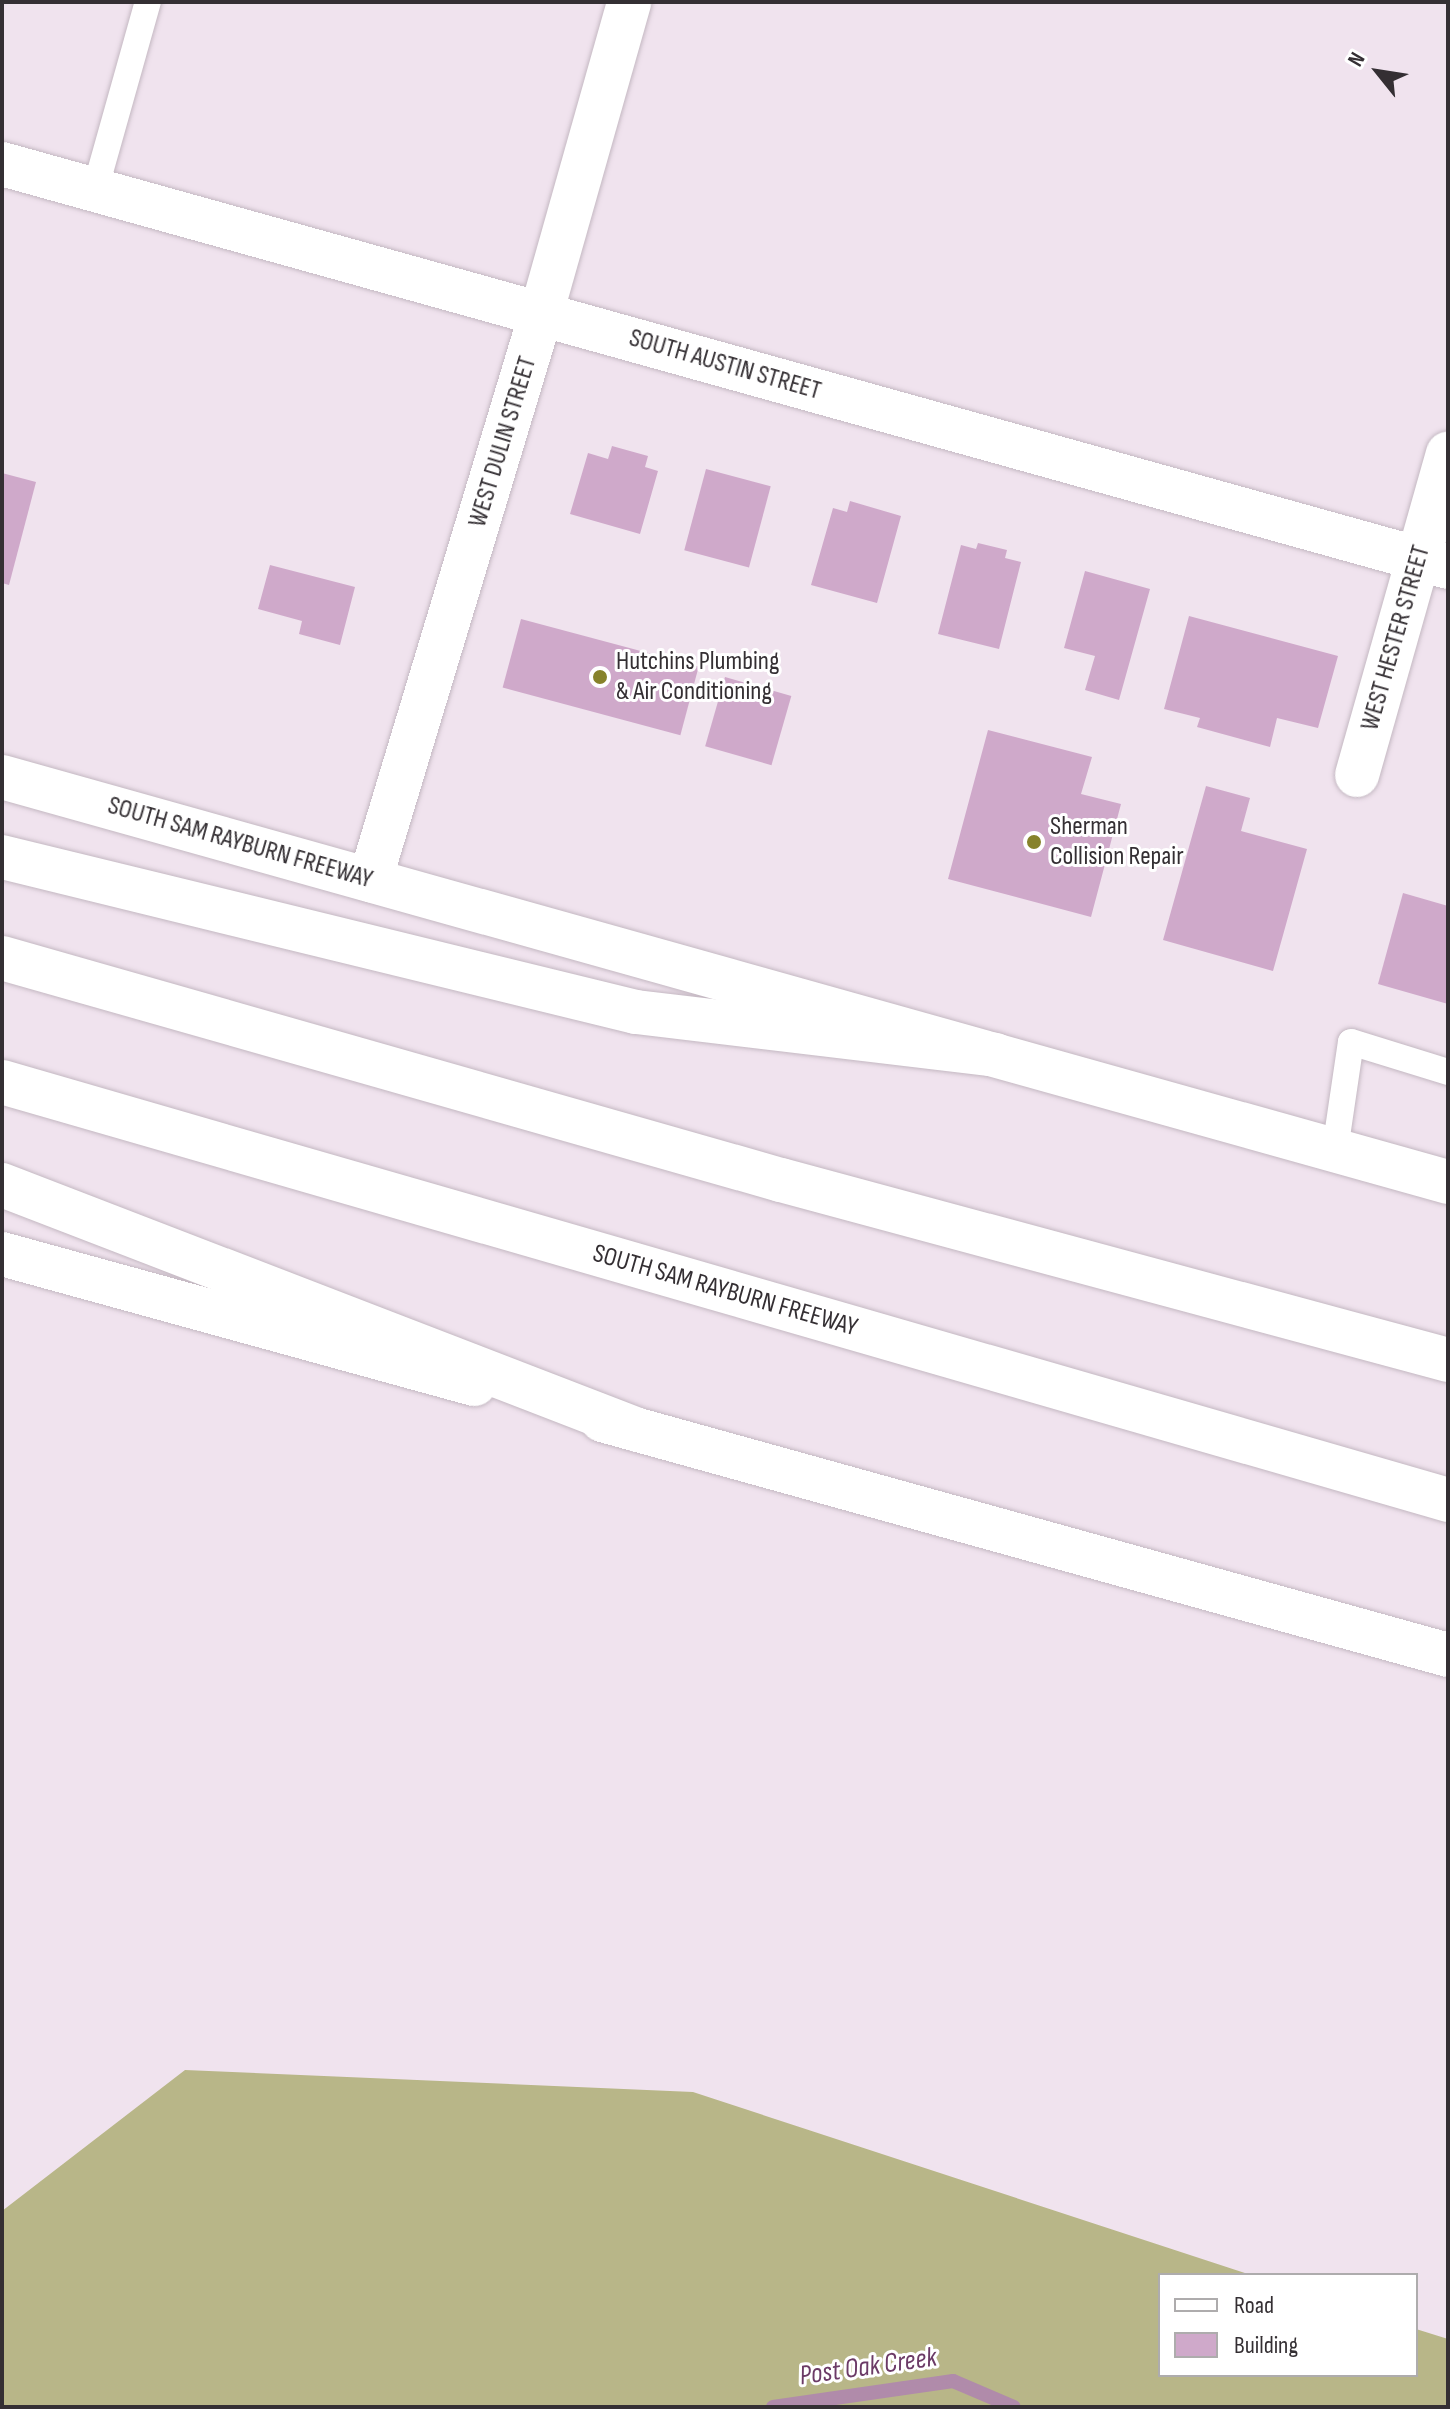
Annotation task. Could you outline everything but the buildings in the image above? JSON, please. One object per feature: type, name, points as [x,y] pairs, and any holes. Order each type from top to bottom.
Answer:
[{"type":"main road","name":"WEST DULIN STREET","points":[[370,880],[541,314],[629,2]]},
{"type":"main road","name":"SOUTH AUSTIN STREET","points":[[2,164],[1433,563]]},
{"type":"main road","name":"WEST HESTER STREET","points":[[1357,775],[1433,563],[1448,454]]},
{"type":"main road","name":"SOUTH SAM RAYBURN FREEWAY","points":[[2,777],[1448,1182]]},
{"type":"main road","points":[[2,857],[636,1012],[995,1055]]},
{"type":"main road","points":[[2,958],[765,1175],[1448,1360]]},
{"type":"main road","name":"SOUTH SAM RAYBURN FREEWAY","points":[[2,1082],[1448,1500]]},
{"type":"main road","points":[[2,1185],[638,1430]]},
{"type":"main road","points":[[2,1254],[1448,1655]]},
{"type":"lane","points":[[95,190],[148,2]]},
{"type":"lane","points":[[1335,1150],[1351,1042],[1448,1072]]},
{"type":"shaded area","points":[[185,2070],[693,2092],[1245,2273],[1158,2273],[1158,2377],[1418,2377],[1418,2330],[1448,2339],[1448,2407],[2,2407],[2,2211]]},
{"type":"waterway","name":"Post Oak Creek","points":[[773,2407],[953,2381],[1014,2407]]},
{"type":"place","name":"Hutchins Plumbing & Air Conditioning","points":[[600,677]]},
{"type":"place","name":"Sherman Collision Repair","points":[[1034,842]]}]
